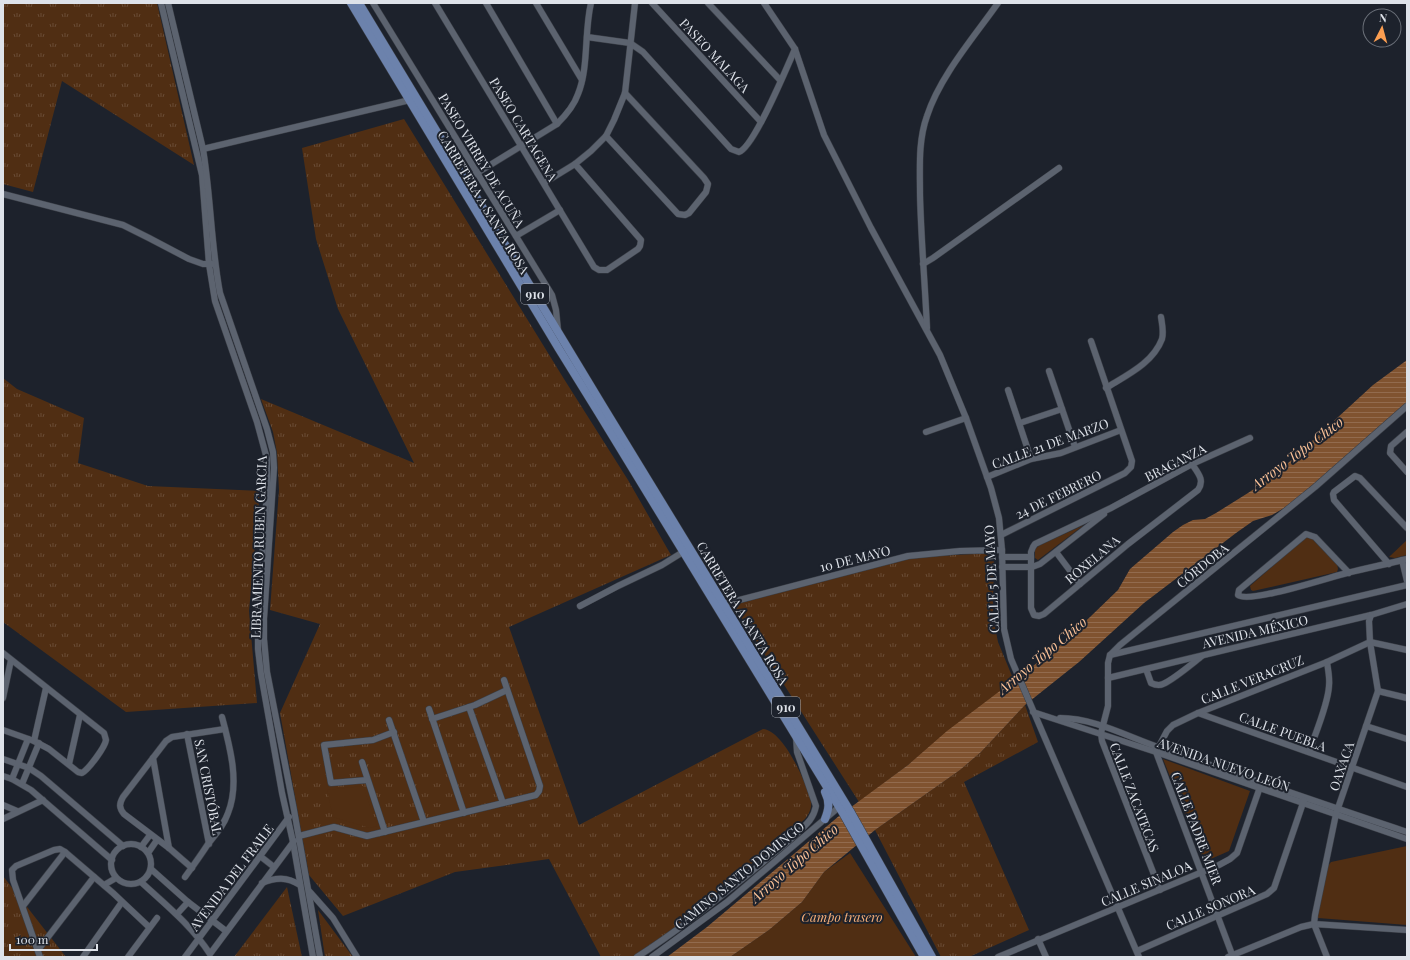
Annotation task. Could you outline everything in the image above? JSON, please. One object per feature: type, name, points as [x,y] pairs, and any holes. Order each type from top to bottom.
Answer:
[{"type":"main road","name":"CARRETERA A SANTA ROSA","points":[[351,3],[410,100],[558,333],[684,552],[720,605],[839,808],[847,813]]},
{"type":"main road","name":"CARRETERA A SANTA ROSA","points":[[359,3],[429,119],[462,182],[559,349],[601,410],[847,813],[924,957]]},
{"type":"main road","points":[[815,768],[816,777],[828,801],[829,807],[825,819]]},
{"type":"main road","name":"CARRETERA A SANTA ROSA","points":[[866,847],[932,957]]},
{"type":"street","name":"LIBRAMIENTO RUBEN GARCIA","points":[[161,3],[202,176],[212,264],[220,294],[267,429],[273,452],[274,476],[264,613],[264,639],[267,672],[299,836],[320,957]]},
{"type":"street","name":"LIBRAMIENTO RUBEN GARCIA","points":[[168,3],[203,149],[207,173],[215,301],[255,417],[267,459],[267,492],[258,612],[258,648],[282,793],[293,842],[313,957]]},
{"type":"street","name":"PASEO VIRREY DE ACUÑA","points":[[373,3],[552,295],[556,310],[558,333]]},
{"type":"street","name":"PASEO CARTAGENA","points":[[435,3],[594,267],[599,270],[607,270],[638,249],[641,240],[575,164]]},
{"type":"street","points":[[486,3],[557,124]]},
{"type":"street","points":[[536,3],[582,80]]},
{"type":"street","points":[[544,182],[575,164],[606,136],[621,106],[625,93],[635,3]]},
{"type":"street","name":"PASEO MALAGA","points":[[652,3],[761,122]]},
{"type":"street","points":[[708,3],[780,80]]},
{"type":"street","name":"CALLE 5 DE MAYO","points":[[764,3],[795,49],[824,135],[871,228],[940,355],[966,418],[988,477],[995,501],[1001,535],[1004,629],[1011,659],[1138,954]]},
{"type":"street","points":[[927,330],[920,169],[925,121],[936,95],[947,75],[998,3]]},
{"type":"street","points":[[462,182],[557,124],[573,104],[579,93],[582,80],[589,5]]},
{"type":"street","points":[[587,37],[630,43],[643,52],[731,149],[739,152],[746,148],[768,111],[780,80],[795,49]]},
{"type":"street","points":[[392,58],[403,52]]},
{"type":"street","points":[[606,136],[674,211],[681,215],[689,213],[706,192],[708,184],[704,178],[625,93]]},
{"type":"street","points":[[203,149],[410,100]]},
{"type":"street","points":[[429,119],[440,112]]},
{"type":"street","points":[[923,264],[1059,168]]},
{"type":"street","points":[[3,194],[123,225],[189,259],[212,264]]},
{"type":"street","points":[[516,236],[560,210]]},
{"type":"street","points":[[1106,388],[1140,367],[1153,353],[1162,338],[1163,327],[1161,317]]},
{"type":"street","points":[[1090,341],[1121,430]]},
{"type":"street","points":[[1049,371],[1075,447]]},
{"type":"street","points":[[1008,390],[1031,459]]},
{"type":"street","name":"CÓRDOBA","points":[[1110,655],[1120,645],[1315,487],[1407,406]]},
{"type":"street","points":[[1020,423],[1062,409]]},
{"type":"street","points":[[926,432],[966,418]]},
{"type":"street","name":"CALLE 21 DE MARZO","points":[[988,477],[1031,459],[1061,453],[1121,430]]},
{"type":"street","name":"24 DE FEBRERO","points":[[1001,535],[1125,473],[1131,467],[1132,461],[1121,430]]},
{"type":"street","points":[[1407,432],[1391,446],[1390,453],[1407,472]]},
{"type":"street","name":"BRAGANZA","points":[[1034,545],[1111,508],[1192,464],[1250,438]]},
{"type":"street","name":"ROXELANA","points":[[1034,545],[1032,549],[1031,608],[1034,615],[1039,616],[1044,614],[1128,544],[1198,490],[1201,485],[1200,476],[1192,464]]},
{"type":"street","points":[[1389,564],[1332,498],[1334,492],[1356,476],[1360,478],[1407,528]]},
{"type":"street","name":"BRAGANZA","points":[[1032,567],[1040,564],[1111,508]]},
{"type":"street","points":[[1349,573],[1315,536],[1306,534],[1239,590],[1237,594],[1240,597],[1250,597],[1275,593],[1404,560],[1407,581]]},
{"type":"street","name":"10 DE MAYO","points":[[720,605],[908,556],[960,551],[1002,550]]},
{"type":"street","points":[[580,606],[618,586],[662,566],[684,552]]},
{"type":"street","points":[[1056,552],[1080,584]]},
{"type":"street","points":[[1002,557],[1032,557]]},
{"type":"street","points":[[1002,567],[1032,567]]},
{"type":"street","name":"AVENIDA MÉXICO","points":[[1110,655],[1407,585]]},
{"type":"street","name":"AVENIDA MÉXICO","points":[[1108,678],[1371,615],[1407,604]]},
{"type":"street","name":"OAXACA","points":[[1314,924],[1314,915],[1337,812],[1378,691],[1370,642],[1369,621],[1371,615]]},
{"type":"street","points":[[1370,642],[1407,650]]},
{"type":"street","name":"CALLE VERACRUZ","points":[[1157,749],[1167,731],[1173,725],[1198,713],[1326,662],[1370,642]]},
{"type":"street","points":[[3,653],[104,733],[106,743],[86,770],[82,773],[78,772],[49,749],[34,741],[3,730]]},
{"type":"street","points":[[1102,730],[1108,706],[1108,663],[1110,655]]},
{"type":"street","points":[[1146,669],[1151,683],[1154,685],[1161,685],[1203,655]]},
{"type":"street","points":[[3,698],[12,660]]},
{"type":"street","points":[[1309,752],[1328,693],[1330,679],[1326,662]]},
{"type":"street","points":[[141,882],[177,914],[199,938],[210,954],[261,884],[299,836],[334,827],[367,836],[536,795],[540,786],[504,680]]},
{"type":"street","points":[[22,784],[29,768],[46,688]]},
{"type":"street","points":[[432,719],[470,707],[507,690]]},
{"type":"street","points":[[1378,691],[1407,698]]},
{"type":"street","points":[[470,707],[502,803]]},
{"type":"street","points":[[429,709],[464,813]]},
{"type":"street","name":"AVENIDA NUEVO LEÓN","points":[[1033,712],[1102,730],[1394,831],[1407,839]]},
{"type":"street","name":"CALLE PUEBLA","points":[[1198,713],[1407,787]]},
{"type":"street","points":[[69,764],[80,714]]},
{"type":"street","points":[[185,877],[222,827],[228,814],[233,792],[231,760],[222,716]]},
{"type":"street","points":[[389,720],[424,822]]},
{"type":"street","points":[[1366,726],[1407,739]]},
{"type":"street","points":[[192,868],[169,848],[124,814],[119,807],[126,792],[166,741],[172,736],[225,729]]},
{"type":"street","name":"CALLE ZACATECAS","points":[[1102,730],[1104,749],[1160,890]]},
{"type":"street","points":[[368,780],[331,783],[324,745],[373,740],[394,732]]},
{"type":"street","name":"SAN CRISTÓBAL","points":[[187,734],[209,844]]},
{"type":"street","points":[[637,957],[663,940],[734,886],[810,820],[816,806],[798,752],[796,736]]},
{"type":"street","points":[[12,778],[18,763],[34,741]]},
{"type":"street","name":"CALLE PADRE MIER","points":[[1157,749],[1231,956]]},
{"type":"street","points":[[153,758],[169,848]]},
{"type":"street","points":[[3,759],[29,768],[52,785],[123,846]]},
{"type":"street","points":[[362,762],[385,832]]},
{"type":"street","points":[[3,776],[12,778],[43,800],[112,860]]},
{"type":"street","name":"CALLE SINALOA","points":[[998,957],[1038,939],[1118,908],[1226,862],[1237,853],[1260,785]]},
{"type":"street","points":[[3,819],[43,800]]},
{"type":"street","name":"CALLE SONORA","points":[[1138,954],[1217,915],[1271,891],[1274,888],[1304,800]]},
{"type":"street","points":[[3,805],[17,812]]},
{"type":"street","name":"CAMINO SANTO DOMINGO","points":[[652,957],[727,902],[839,808]]},
{"type":"street","name":"AVENIDA DEL FRAILE","points":[[185,957],[294,810]]},
{"type":"street","points":[[1394,831],[1407,832]]},
{"type":"street","points":[[141,847],[150,835]]},
{"type":"street","points":[[148,854],[157,840]]},
{"type":"street","points":[[129,844],[141,847],[151,858],[151,869],[146,879],[134,884],[128,884],[119,880],[111,867],[114,854],[123,846],[129,844]]},
{"type":"street","points":[[40,957],[13,880],[12,870],[13,868],[54,850],[60,849],[65,852],[113,893],[149,928]]},
{"type":"street","points":[[23,906],[65,852]]},
{"type":"street","points":[[260,856],[274,867]]},
{"type":"street","points":[[151,869],[188,902],[226,932]]},
{"type":"street","points":[[38,950],[94,878]]},
{"type":"street","points":[[261,884],[277,878],[289,879],[300,885]]},
{"type":"street","points":[[104,885],[119,880]]},
{"type":"street","points":[[113,893],[119,880]]},
{"type":"street","points":[[309,892],[333,918],[357,957]]},
{"type":"street","points":[[83,957],[122,902]]},
{"type":"street","points":[[177,914],[188,902]]},
{"type":"street","points":[[1107,912],[1115,912],[1121,917]]},
{"type":"street","points":[[128,957],[156,918]]},
{"type":"street","points":[[1231,956],[1301,927],[1314,924],[1407,930]]},
{"type":"street","points":[[1314,924],[1327,957]]},
{"type":"street","points":[[1038,939],[1046,957]]},
{"type":"green space","points":[[3,3],[157,3],[194,165],[62,81],[33,192],[3,184]]},
{"type":"green space","points":[[404,119],[628,480],[671,555],[509,627],[579,825],[763,729],[771,732],[786,748],[793,759],[809,793],[811,806],[805,819],[640,957],[601,957],[549,859],[455,872],[343,916],[309,875],[280,713],[320,624],[270,610],[279,490],[277,453],[273,432],[261,399],[414,463],[338,309],[316,239],[302,148]]},
{"type":"green space","points":[[3,378],[17,389],[84,418],[78,463],[148,486],[260,491],[249,611],[257,703],[126,712],[3,622]]},
{"type":"green space","points":[[1084,525],[1038,560],[1035,558],[1035,549],[1040,545]]},
{"type":"green space","points":[[1306,537],[1311,537],[1337,564],[1337,572],[1253,591],[1251,590],[1250,586]]},
{"type":"green space","points":[[1407,540],[1407,555],[1395,558],[1389,557]]},
{"type":"green space","points":[[994,553],[993,617],[998,642],[1014,681],[859,802],[733,605],[913,557]]},
{"type":"green space","points":[[1025,705],[1038,742],[964,782],[1029,930],[969,957],[941,957],[875,830],[960,770],[981,752]]},
{"type":"green space","points":[[1163,759],[1250,791],[1229,851],[1204,862]]},
{"type":"green space","points":[[363,786],[377,826],[370,828],[333,817],[327,790]]},
{"type":"green space","points":[[1407,846],[1407,925],[1318,918],[1316,915],[1328,866],[1331,862]]},
{"type":"green space","name":"Campo trasero","points":[[850,853],[916,957],[730,957],[769,930],[802,902],[824,872]]},
{"type":"green space","points":[[3,876],[66,957],[3,957]]},
{"type":"green space","points":[[287,887],[302,957],[234,957]]},
{"type":"green space","points":[[318,910],[353,957],[325,957]]},
{"type":"water","name":"Arroyo Topo Chico","points":[[1407,360],[1407,406],[1291,504],[1272,515],[1253,521],[1144,603],[1079,662],[1025,705],[981,752],[960,770],[875,830],[824,872],[802,902],[769,930],[730,957],[667,957],[707,927],[839,816],[908,765],[947,731],[1062,644],[1118,590],[1130,569],[1173,532],[1193,520],[1205,519],[1216,513],[1275,475],[1373,385]]}]
